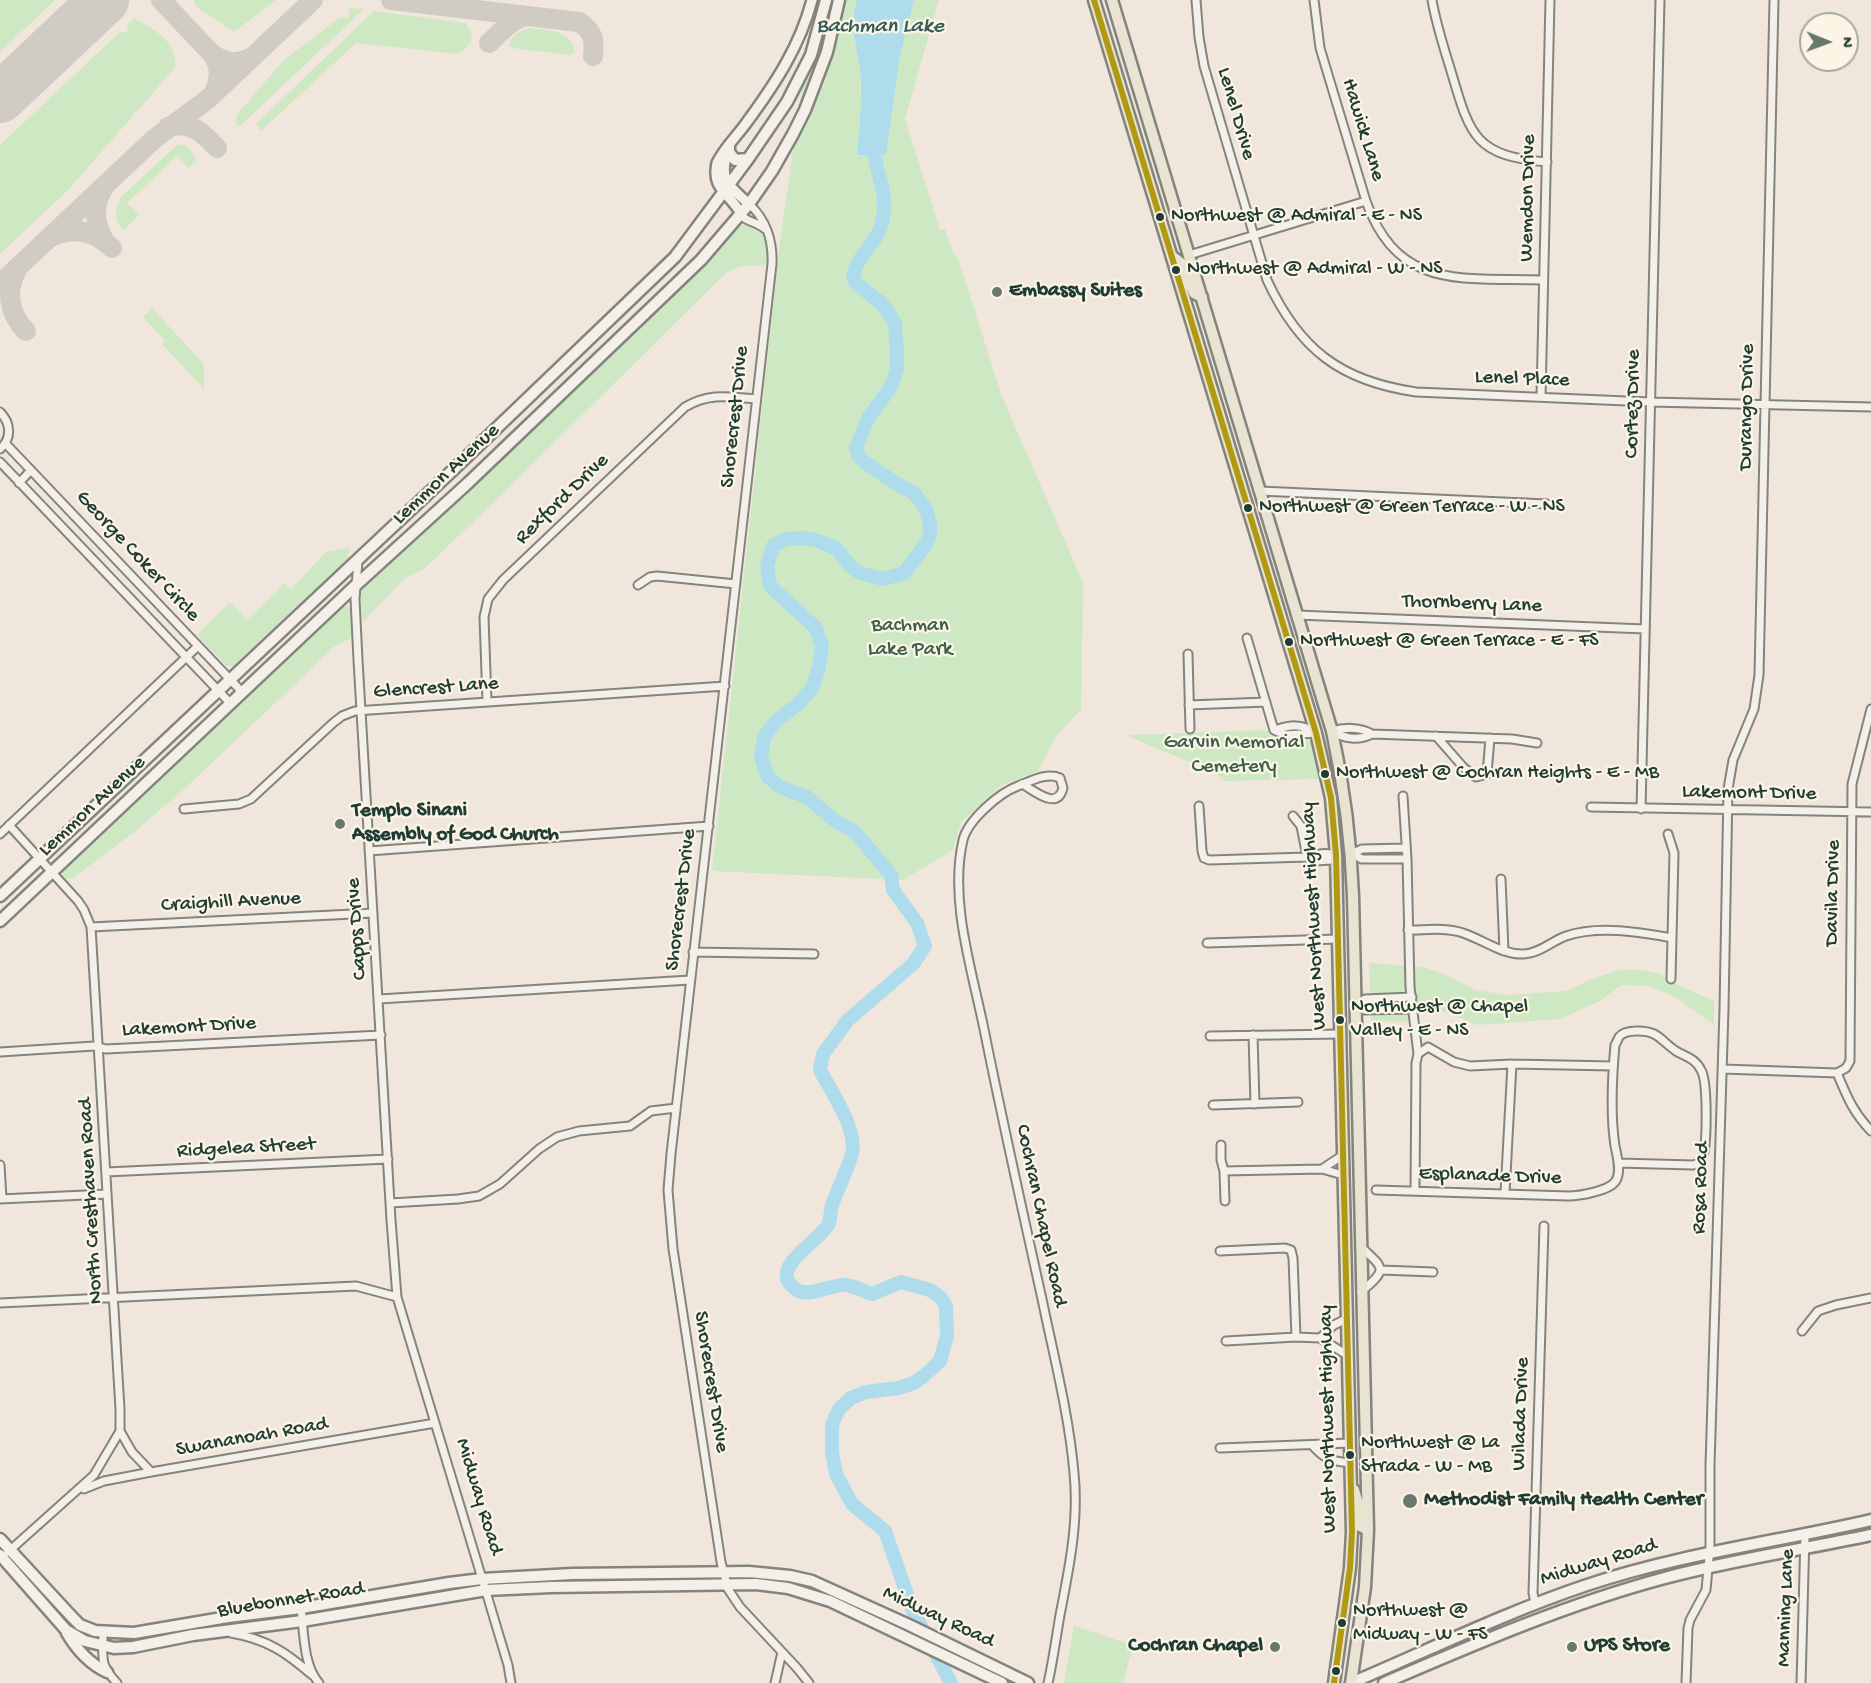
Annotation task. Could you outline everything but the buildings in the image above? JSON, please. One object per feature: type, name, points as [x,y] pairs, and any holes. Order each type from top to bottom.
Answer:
[{"type":"main road","name":"Lemmon Avenue","points":[[0,896],[454,470],[579,347],[675,257],[787,102],[805,69],[814,46],[826,0]]},
{"type":"main road","name":"Lemmon Avenue","points":[[0,921],[355,586],[468,483],[701,260],[749,204],[781,155],[805,110],[827,52],[839,0]]},
{"type":"main road","name":"West Northwest Highway","points":[[1095,0],[1316,733],[1331,798],[1336,855],[1352,1532],[1350,1568],[1334,1683]]},
{"type":"main road","name":"West Northwest Highway","points":[[1112,0],[1332,731],[1345,796],[1352,854],[1368,1530],[1364,1597],[1351,1683]]},
{"type":"main road","points":[[1133,127],[1149,121]]},
{"type":"main road","points":[[729,146],[729,152],[735,160],[748,159]]},
{"type":"main road","points":[[1172,257],[1181,263],[1194,293],[1202,297]]},
{"type":"main road","points":[[1198,342],[1214,339]]},
{"type":"main road","points":[[454,470],[468,483]]},
{"type":"main road","points":[[1244,493],[1260,490]]},
{"type":"main road","points":[[1282,619],[1297,615]]},
{"type":"main road","points":[[1316,733],[1332,731]]},
{"type":"main road","points":[[1336,855],[1352,854]]},
{"type":"main road","points":[[1340,1005],[1355,1005]]},
{"type":"main road","points":[[1350,1443],[1365,1444]]},
{"type":"main road","points":[[1351,1482],[1356,1494],[1360,1526],[1368,1530]]},
{"type":"main road","name":"Midway Road","points":[[1351,1683],[1456,1635],[1535,1603],[1619,1575],[1710,1552],[1806,1535],[1871,1520]]},
{"type":"main road","name":"Midway Road","points":[[1384,1683],[1541,1617],[1619,1591],[1709,1567],[1871,1535]]},
{"type":"main road","points":[[0,1539],[4,1554],[85,1657],[107,1672]]},
{"type":"main road","points":[[4,1554],[80,1625],[104,1633]]},
{"type":"main road","name":"Midway Road","points":[[484,1584],[572,1574],[723,1572],[774,1574],[813,1581],[1029,1683]]},
{"type":"main road","name":"Bluebonnet Road","points":[[104,1633],[134,1633],[449,1583],[484,1584]]},
{"type":"main road","name":"Midway Road","points":[[484,1584],[551,1587],[764,1585],[807,1593],[830,1601],[1002,1683]]},
{"type":"main road","name":"Bluebonnet Road","points":[[66,1630],[86,1641],[103,1646],[133,1647],[193,1635],[302,1621],[484,1584]]},
{"type":"main road","points":[[1535,1603],[1541,1617]]},
{"type":"main road","points":[[1456,1635],[1462,1650]]},
{"type":"street","points":[[767,231],[759,223],[746,220],[741,214],[726,189],[716,179],[716,169],[720,157],[784,69],[802,32],[812,0]]},
{"type":"street","name":"Lenel Drive","points":[[1196,0],[1204,66],[1253,236]]},
{"type":"street","name":"Hawick Lane","points":[[1314,0],[1320,48],[1366,201],[1372,220],[1388,244],[1404,259],[1424,270],[1449,277],[1543,280]]},
{"type":"street","points":[[1432,0],[1437,27],[1471,130],[1487,147],[1503,155],[1522,160],[1547,162]]},
{"type":"street","name":"Wemdon Drive","points":[[1541,397],[1550,0]]},
{"type":"street","name":"Cortez Drive","points":[[1641,808],[1660,0]]},
{"type":"street","name":"Durango Drive","points":[[1727,810],[1733,760],[1754,709],[1758,685],[1774,0]]},
{"type":"street","name":"Shorecrest Drive","points":[[726,189],[749,204],[764,222],[772,254],[668,1190],[670,1223],[694,1398],[726,1584],[740,1607],[809,1683]]},
{"type":"street","points":[[1190,255],[1366,201]]},
{"type":"street","name":"Lenel Place","points":[[1253,236],[1267,280],[1278,304],[1306,341],[1336,366],[1370,382],[1407,391],[1650,402],[1871,407]]},
{"type":"street","name":"Rexford Drive","points":[[487,701],[484,617],[488,599],[503,580],[686,407],[712,396],[756,399]]},
{"type":"street","points":[[0,412],[9,429],[6,444],[0,449]]},
{"type":"street","name":"George Coker Circle","points":[[6,444],[243,693]]},
{"type":"street","name":"George Coker Circle","points":[[0,462],[231,704]]},
{"type":"street","points":[[19,483],[31,470]]},
{"type":"street","points":[[1260,490],[1547,504]]},
{"type":"street","points":[[68,532],[80,521]]},
{"type":"street","points":[[100,566],[112,555]]},
{"type":"street","name":"Capps Drive","points":[[358,559],[355,586],[361,711],[397,1297]]},
{"type":"street","points":[[638,585],[650,577],[657,576],[736,584]]},
{"type":"street","name":"Thornberry Lane","points":[[1297,615],[1645,629]]},
{"type":"street","points":[[1246,638],[1274,730],[1285,735],[1316,733]]},
{"type":"street","points":[[0,834],[198,646]]},
{"type":"street","points":[[1188,654],[1190,729]]},
{"type":"street","name":"Glencrest Lane","points":[[184,809],[239,804],[251,799],[333,723],[350,712],[725,686]]},
{"type":"street","points":[[1189,705],[1266,702]]},
{"type":"street","name":"Davila Drive","points":[[1837,1073],[1846,1068],[1850,1061],[1852,784],[1871,710]]},
{"type":"street","points":[[1274,730],[1305,725],[1316,733]]},
{"type":"street","points":[[1289,726],[1290,735]]},
{"type":"street","points":[[1332,731],[1342,737],[1365,738],[1372,734],[1537,742]]},
{"type":"street","points":[[1436,736],[1464,768],[1476,777],[1487,774],[1490,738]]},
{"type":"street","name":"Cochran Chapel Road","points":[[1022,784],[1050,800],[1056,799],[1063,788],[1060,778],[1049,775],[1022,784],[1005,791],[969,826],[962,843],[959,892],[965,938],[994,1083],[1065,1408],[1075,1477],[1072,1553],[1048,1683]]},
{"type":"street","points":[[1403,796],[1410,987],[1418,1054],[1416,1063],[1415,1191]]},
{"type":"street","points":[[1199,806],[1204,858],[1215,860],[1307,857],[1331,853],[1336,855]]},
{"type":"street","name":"Lakemont Drive","points":[[1591,807],[1871,812]]},
{"type":"street","name":"Rosa Road","points":[[1686,1683],[1688,1628],[1706,1590],[1710,1552],[1710,1453],[1723,1069],[1727,810]]},
{"type":"street","points":[[1293,816],[1301,826],[1307,857]]},
{"type":"street","name":"North Cresthaven Road","points":[[9,825],[78,901],[91,927],[120,1431]]},
{"type":"street","points":[[369,851],[709,826]]},
{"type":"street","points":[[1668,834],[1674,853],[1671,980]]},
{"type":"street","points":[[1352,854],[1362,849],[1406,848]]},
{"type":"street","points":[[1352,854],[1362,859],[1407,859]]},
{"type":"street","points":[[1501,879],[1504,951]]},
{"type":"street","name":"Craighill Avenue","points":[[91,927],[373,913]]},
{"type":"street","points":[[1408,930],[1462,932],[1504,951],[1527,954],[1541,950],[1565,936],[1585,932],[1644,933],[1672,938]]},
{"type":"street","points":[[1207,943],[1338,939]]},
{"type":"street","points":[[693,952],[814,954]]},
{"type":"street","points":[[379,999],[690,980]]},
{"type":"street","points":[[1412,997],[1365,999],[1355,1005],[1364,1010],[1413,1009]]},
{"type":"street","points":[[1626,1032],[1648,1032],[1655,1034],[1676,1051],[1695,1060],[1703,1072],[1706,1089],[1705,1145],[1698,1164],[1618,1163],[1612,1126],[1613,1066],[1616,1045],[1620,1036],[1626,1032]]},
{"type":"street","points":[[1210,1036],[1340,1034]]},
{"type":"street","name":"Lakemont Drive","points":[[0,1052],[94,1046],[106,1049],[381,1035]]},
{"type":"street","points":[[1253,1035],[1254,1104]]},
{"type":"street","points":[[1418,1054],[1428,1047],[1454,1062],[1470,1066],[1512,1064],[1613,1066]]},
{"type":"street","points":[[1505,1193],[1512,1064]]},
{"type":"street","points":[[1723,1069],[1837,1073],[1858,1117],[1871,1131]]},
{"type":"street","points":[[1213,1105],[1298,1102]]},
{"type":"street","points":[[390,1203],[479,1196],[500,1184],[539,1149],[557,1137],[579,1131],[630,1126],[651,1111],[676,1108]]},
{"type":"street","points":[[1221,1145],[1225,1201]]},
{"type":"street","points":[[1322,1168],[1343,1155]]},
{"type":"street","name":"Ridgelea Street","points":[[106,1172],[388,1159]]},
{"type":"street","name":"Esplanade Drive","points":[[1376,1190],[1568,1196],[1609,1187],[1618,1178],[1618,1163]]},
{"type":"street","points":[[0,1165],[1,1199],[107,1194]]},
{"type":"street","points":[[1224,1171],[1322,1168],[1343,1175]]},
{"type":"street","name":"Wilada Drive","points":[[1535,1603],[1533,1593],[1544,1226]]},
{"type":"street","points":[[1360,1246],[1379,1263],[1381,1270],[1379,1276],[1361,1292]]},
{"type":"street","points":[[1220,1251],[1284,1248],[1292,1250],[1296,1337]]},
{"type":"street","points":[[1381,1270],[1433,1272]]},
{"type":"street","points":[[0,1303],[356,1286],[397,1297]]},
{"type":"street","name":"Midway Road","points":[[397,1297],[484,1584]]},
{"type":"street","points":[[1802,1331],[1818,1311],[1871,1298]]},
{"type":"street","points":[[1320,1338],[1334,1325],[1346,1319]]},
{"type":"street","points":[[1226,1341],[1320,1338],[1347,1355]]},
{"type":"street","name":"Swananoah Road","points":[[76,1492],[104,1481],[435,1423]]},
{"type":"street","points":[[120,1431],[132,1452],[151,1472]]},
{"type":"street","points":[[4,1554],[76,1492],[99,1468],[120,1431]]},
{"type":"street","points":[[1220,1448],[1350,1443]]},
{"type":"street","points":[[1312,1446],[1325,1458],[1350,1463]]},
{"type":"street","name":"Manning Lane","points":[[1801,1683],[1806,1535]]},
{"type":"street","points":[[484,1584],[508,1665],[511,1683]]},
{"type":"street","points":[[300,1608],[312,1675]]},
{"type":"street","points":[[223,1631],[258,1639],[288,1654],[319,1683]]},
{"type":"street","points":[[104,1633],[103,1665],[117,1683]]},
{"type":"street","points":[[288,1654],[306,1650]]},
{"type":"street","points":[[775,1683],[782,1652]]},
{"type":"green space","points":[[0,0],[55,0],[0,52]]},
{"type":"green space","points":[[193,0],[276,0],[234,32],[197,7]]},
{"type":"green space","name":"Bachman Lake Park","points":[[815,0],[857,0],[853,35],[860,70],[861,107],[857,155],[886,155],[900,56],[914,0],[939,0],[905,119],[940,230],[945,229],[954,256],[957,255],[1001,394],[1083,583],[1081,709],[1056,737],[1037,772],[1002,785],[961,822],[953,850],[903,880],[712,871],[780,241]]},
{"type":"green space","points":[[349,8],[364,9],[239,127],[235,122],[239,112],[284,60],[339,18],[349,17]]},
{"type":"green space","points":[[374,11],[465,23],[471,31],[472,40],[457,54],[356,43],[261,131],[256,124]]},
{"type":"green space","points":[[134,18],[163,37],[173,50],[175,67],[68,190],[0,254],[0,145],[120,32],[127,32],[128,24]]},
{"type":"green space","points":[[528,28],[550,30],[564,35],[573,45],[574,53],[569,55],[509,46],[516,34]]},
{"type":"green space","points":[[180,144],[186,146],[197,160],[189,168],[177,156],[127,203],[139,215],[123,231],[116,214],[122,196]]},
{"type":"green space","points":[[750,223],[763,231],[767,239],[768,253],[765,265],[742,266],[728,271],[493,503],[424,569],[405,578],[363,622],[360,591],[668,299],[740,226]]},
{"type":"green space","points":[[152,308],[204,364],[204,389],[162,344],[165,341],[143,317]]},
{"type":"green space","points":[[349,549],[348,558],[233,666],[226,666],[197,635],[230,602],[247,620],[284,583],[291,589],[326,552]]},
{"type":"green space","points":[[343,606],[349,607],[353,612],[355,634],[353,637],[333,647],[181,792],[134,832],[73,878],[66,879],[62,874],[66,866]]},
{"type":"green space","name":"Garvin Memorial Cemetery","points":[[1268,730],[1272,741],[1309,740],[1319,779],[1224,781],[1215,772],[1126,735]]},
{"type":"green space","points":[[1369,963],[1423,967],[1444,974],[1475,990],[1507,995],[1567,991],[1589,980],[1619,970],[1641,970],[1660,974],[1714,1001],[1714,1025],[1675,997],[1649,986],[1621,985],[1600,1001],[1560,1019],[1477,1025],[1432,1007],[1405,1022],[1371,1021]]},
{"type":"green space","points":[[1074,1626],[1133,1645],[1123,1683],[1064,1683]]},
{"type":"water","name":"Bachman Lake","points":[[857,0],[914,0],[900,56],[886,155],[857,155],[861,92],[853,27]]},
{"type":"waterway","points":[[873,139],[883,190],[884,211],[876,237],[859,262],[853,277],[855,282],[882,304],[895,323],[897,369],[891,387],[868,418],[856,448],[863,461],[914,493],[926,509],[930,534],[926,544],[904,573],[883,579],[860,573],[850,566],[837,549],[819,541],[804,538],[786,539],[773,546],[767,566],[770,586],[816,628],[822,646],[813,687],[797,705],[776,721],[764,737],[761,756],[767,776],[780,787],[807,797],[834,820],[855,832],[891,875],[893,890],[917,923],[925,946],[913,964],[848,1020],[823,1054],[820,1070],[847,1122],[853,1144],[852,1154],[832,1205],[829,1223],[798,1255],[787,1273],[789,1282],[802,1292],[814,1292],[846,1285],[872,1294],[901,1282],[930,1290],[941,1298],[946,1306],[947,1336],[940,1361],[914,1383],[899,1388],[866,1392],[851,1398],[839,1409],[832,1425],[832,1452],[836,1474],[852,1504],[885,1531],[912,1609],[951,1683]]},
{"type":"taxiway","points":[[80,26],[107,0]]},
{"type":"taxiway","points":[[161,0],[212,54]]},
{"type":"taxiway","points":[[0,284],[154,139],[208,99],[313,0]]},
{"type":"taxiway","points":[[391,0],[579,22],[592,36],[593,56]]},
{"type":"taxiway","points":[[489,43],[511,23],[527,16]]},
{"type":"taxiway","points":[[213,94],[219,74],[212,54],[231,62],[252,57]]},
{"type":"taxiway","points":[[168,127],[183,125],[196,129],[217,148]]},
{"type":"taxiway","points":[[104,187],[100,194],[96,215],[99,229],[106,243]]},
{"type":"taxiway","points":[[51,237],[68,232],[84,232],[99,238],[112,248]]},
{"type":"taxiway","points":[[17,270],[11,286],[11,302],[16,317],[26,331]]},
{"type":"runway","points":[[0,98],[104,0]]},
{"type":"transit line","points":[[1094,0],[1316,733],[1331,798],[1336,855],[1352,1532],[1350,1568],[1334,1683]]},
{"type":"place","name":"Northwest @ Admiral - E - NS","points":[[1160,217]]},
{"type":"place","name":"Northwest @ Admiral - W - NS","points":[[1176,270]]},
{"type":"place","name":"Embassy Suites","points":[[997,292]]},
{"type":"place","name":"Northwest @ Green Terrace - W - NS","points":[[1248,508]]},
{"type":"place","name":"Northwest @ Green Terrace - E - FS","points":[[1289,642]]},
{"type":"place","name":"Northwest @ Cochran Heights - E - MB","points":[[1325,774]]},
{"type":"place","name":"Templo Sinani Assembly of God Church","points":[[340,824]]},
{"type":"place","name":"Northwest @ Chapel Valley - E - NS","points":[[1340,1020]]},
{"type":"place","name":"Northwest @ La Strada - W - MB","points":[[1350,1455]]},
{"type":"place","name":"Methodist Family Health Center","points":[[1410,1501]]},
{"type":"place","name":"Northwest @ Midway - W - FS","points":[[1342,1623]]},
{"type":"place","name":"Cochran Chapel","points":[[1275,1647]]},
{"type":"place","name":"UPS Store","points":[[1572,1647]]}]
